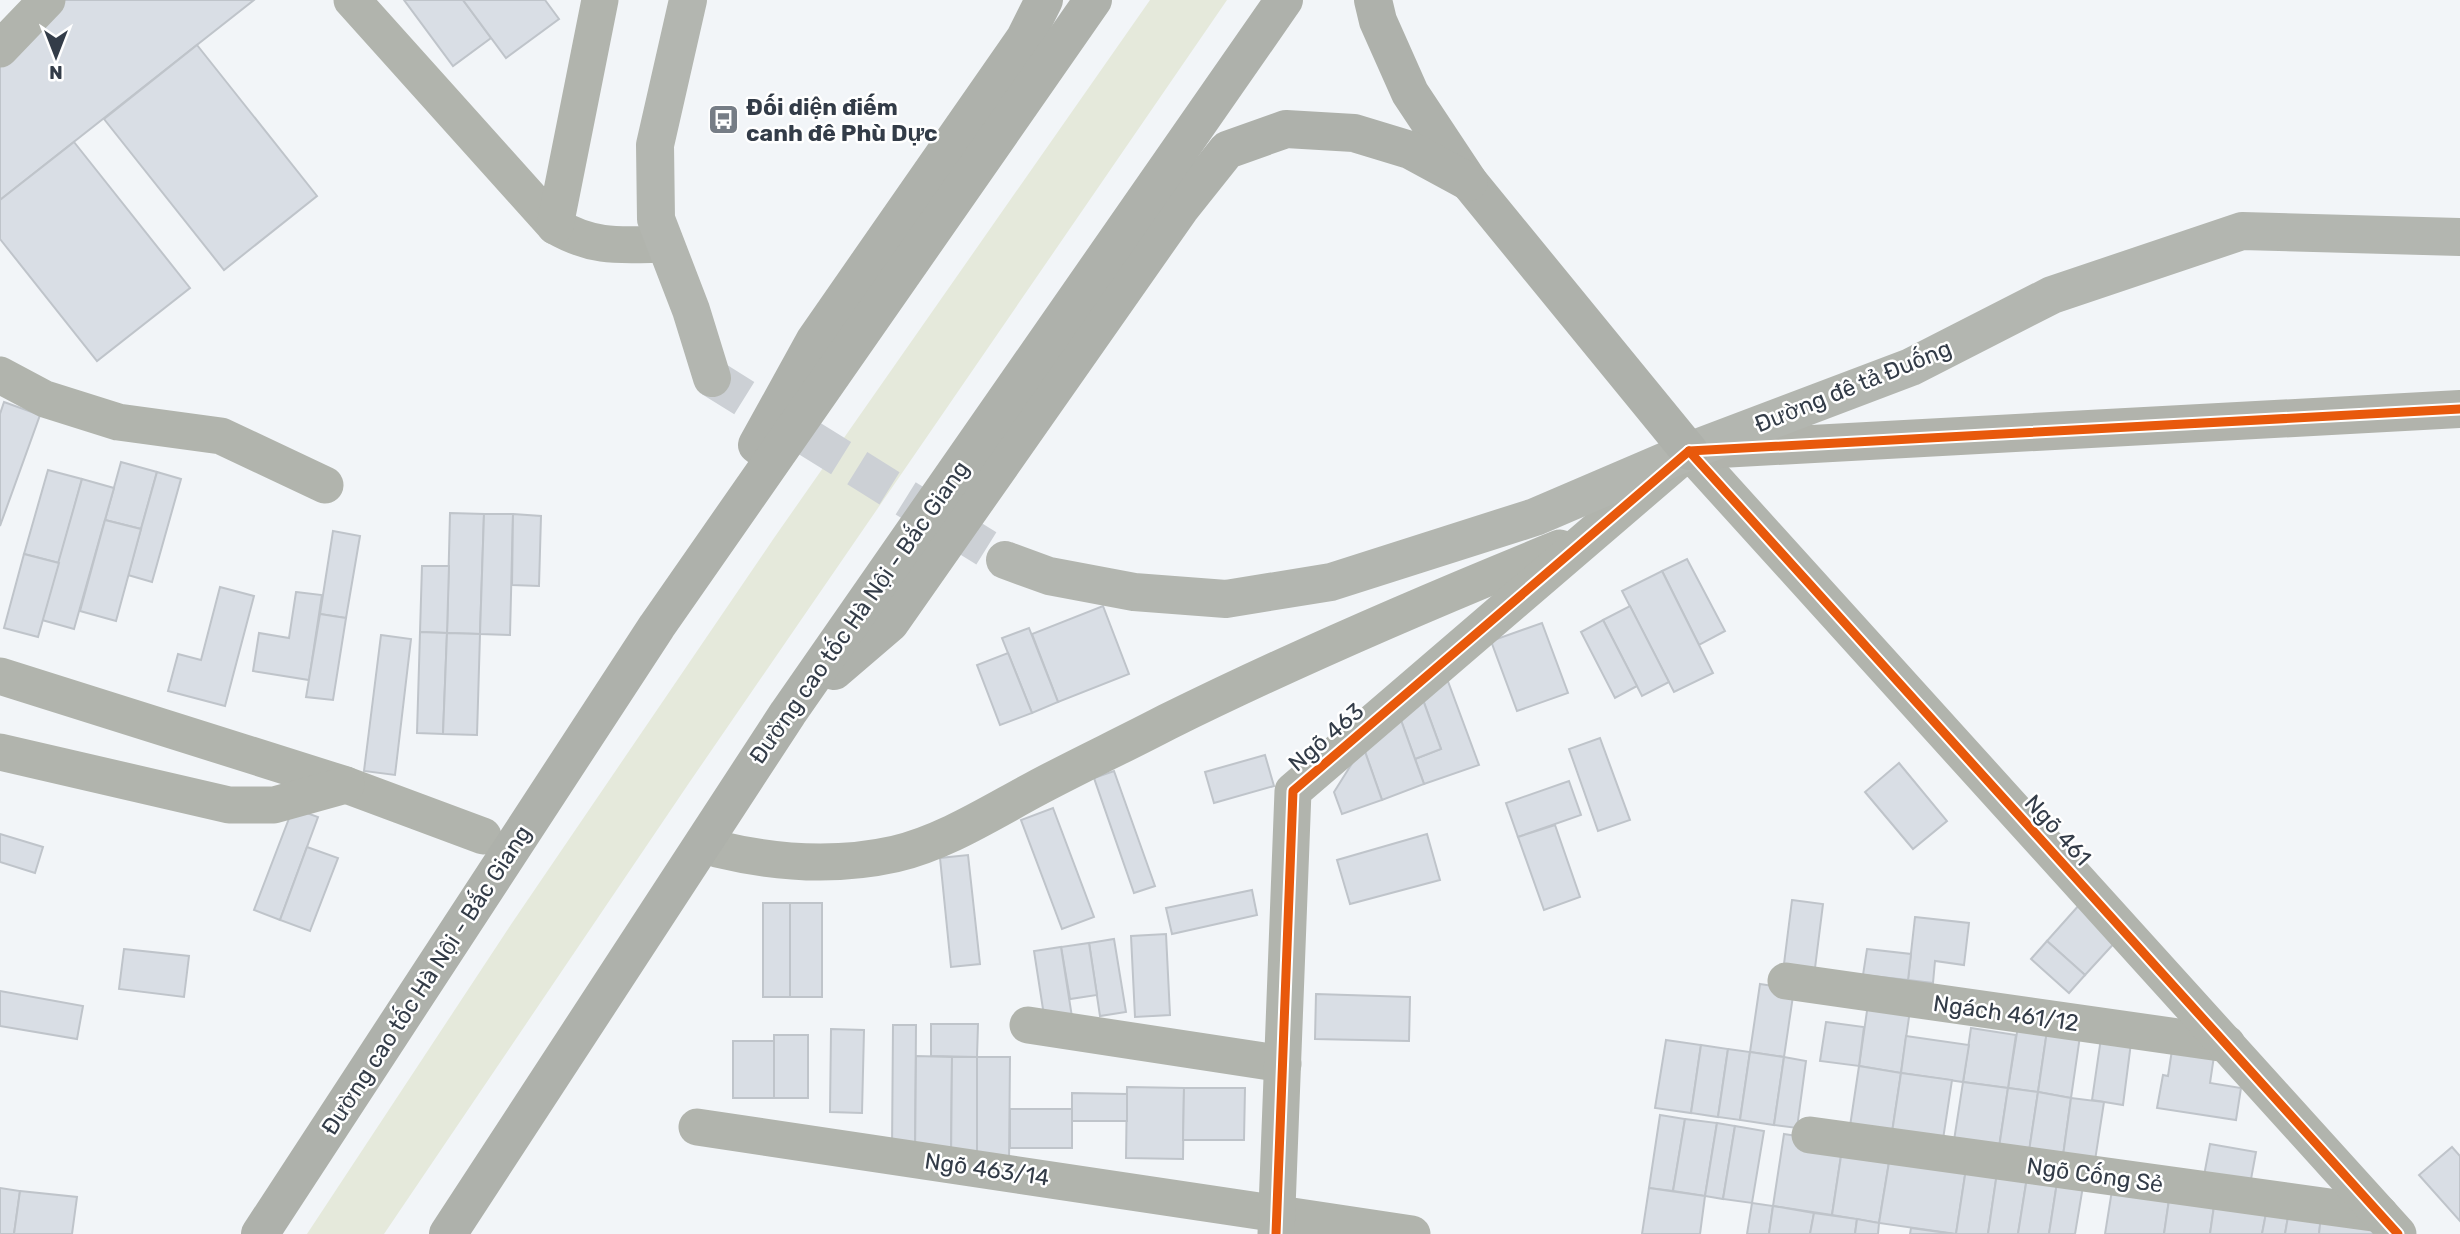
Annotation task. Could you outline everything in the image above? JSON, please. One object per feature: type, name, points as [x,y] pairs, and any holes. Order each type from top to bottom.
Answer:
[{"type":"highway","points":[[657,626],[815,340],[1026,38],[1044,0]]},
{"type":"highway","name":"Đường cao tốc Hà Nội - Bắc Giang","points":[[260,1234],[657,626],[1093,0]]},
{"type":"highway","name":"Đường cao tốc Hà Nội - Bắc Giang","points":[[448,1234],[793,706],[1284,0]]},
{"type":"highway","points":[[1373,0],[1378,22],[1404,81],[1469,182],[1689,451]]},
{"type":"highway","points":[[793,706],[890,623],[1180,209],[1227,150],[1286,129],[1354,133],[1410,150],[1469,182]]},
{"type":"main road","points":[[688,0],[655,145],[656,219],[691,310],[712,378]]},
{"type":"main road","name":"Đường đê tả Đuống","points":[[1005,561],[1049,576],[1134,592],[1226,599],[1331,582],[1535,517],[1689,451],[1911,367],[2052,295],[2242,231],[2460,237]]},
{"type":"street","points":[[0,49],[47,0]]},
{"type":"street","points":[[352,0],[555,226],[577,239],[613,245],[666,244]]},
{"type":"street","points":[[555,226],[600,0]]},
{"type":"street","points":[[0,375],[45,399],[118,422],[221,436],[325,485]]},
{"type":"street","points":[[1689,451],[2460,409]]},
{"type":"street","name":"Ngõ 463","points":[[1277,1223],[1293,791],[1689,451]]},
{"type":"street","name":"Ngõ 461","points":[[1689,451],[2389,1224]]},
{"type":"street","points":[[717,849],[756,859],[808,862],[859,860],[897,853],[957,831],[1219,696],[1366,628],[1590,536]]},
{"type":"street","points":[[0,676],[346,785],[483,836]]},
{"type":"street","points":[[0,752],[229,805],[274,805],[346,785]]},
{"type":"street","name":"Ngách 461/12","points":[[1786,981],[2227,1044]]},
{"type":"street","points":[[1028,1025],[1283,1065]]},
{"type":"street","name":"Ngõ 463/14","points":[[697,1127],[1277,1223],[1412,1234]]},
{"type":"street","name":"Ngõ Cống Sẻ","points":[[1810,1135],[2389,1224]]},
{"type":"shaded area","points":[[1150,0],[1227,0],[689,783],[384,1234],[307,1234],[512,923],[774,538]]},
{"type":"building","points":[[52,0],[254,0],[0,200],[0,54]]},
{"type":"building","points":[[404,0],[463,0],[491,38],[453,66]]},
{"type":"building","points":[[463,0],[545,0],[559,19],[506,58]]},
{"type":"building","points":[[197,45],[317,196],[224,270],[104,119]]},
{"type":"building","points":[[74,142],[190,288],[97,361],[0,239],[0,200]]},
{"type":"building","points":[[4,402],[40,415],[0,526],[0,414]]},
{"type":"building","points":[[121,462],[157,472],[141,529],[105,520]]},
{"type":"building","points":[[48,470],[82,479],[59,563],[24,554]]},
{"type":"building","points":[[157,472],[181,479],[152,582],[128,575]]},
{"type":"building","points":[[82,479],[114,488],[74,629],[42,620]]},
{"type":"building","points":[[450,513],[484,514],[480,634],[447,633]]},
{"type":"building","points":[[484,514],[513,514],[510,635],[480,634]]},
{"type":"building","points":[[513,514],[541,516],[539,586],[512,585]]},
{"type":"building","points":[[105,520],[141,529],[116,621],[80,611]]},
{"type":"building","points":[[333,531],[360,536],[346,618],[320,614]]},
{"type":"building","points":[[24,554],[59,563],[38,637],[4,628]]},
{"type":"building","points":[[1687,559],[1725,631],[1699,645],[1662,571]]},
{"type":"building","points":[[422,566],[449,566],[447,633],[420,632]]},
{"type":"building","points":[[1662,571],[1713,673],[1674,692],[1622,591]]},
{"type":"building","points":[[220,587],[254,596],[225,706],[168,691],[178,654],[201,660]]},
{"type":"building","points":[[296,592],[322,595],[309,680],[253,671],[259,633],[289,638]]},
{"type":"building","points":[[1103,606],[1129,674],[1058,702],[1032,634]]},
{"type":"building","points":[[1630,606],[1669,682],[1642,696],[1603,620]]},
{"type":"building","points":[[320,614],[346,618],[333,700],[306,697]]},
{"type":"building","points":[[1603,620],[1637,686],[1615,698],[1581,632]]},
{"type":"building","points":[[1542,623],[1568,693],[1517,711],[1491,641]]},
{"type":"building","points":[[1029,628],[1058,702],[1032,713],[1002,638]]},
{"type":"building","points":[[420,632],[447,633],[443,734],[417,733]]},
{"type":"building","points":[[447,633],[480,634],[477,735],[443,734]]},
{"type":"building","points":[[381,635],[411,639],[395,775],[364,771]]},
{"type":"building","points":[[1008,653],[1032,713],[1000,725],[977,665]]},
{"type":"building","points":[[1446,676],[1479,765],[1424,784],[1415,759],[1441,749],[1418,686]]},
{"type":"building","points":[[1420,692],[1441,749],[1415,759],[1398,712]]},
{"type":"building","points":[[1398,712],[1424,784],[1382,800],[1363,746]]},
{"type":"building","points":[[1600,738],[1630,820],[1598,831],[1569,749]]},
{"type":"building","points":[[1363,746],[1382,800],[1342,814],[1334,792]]},
{"type":"building","points":[[1265,755],[1274,786],[1214,803],[1205,772]]},
{"type":"building","points":[[1899,763],[1947,821],[1913,849],[1865,792]]},
{"type":"building","points":[[1114,771],[1155,886],[1134,893],[1094,778]]},
{"type":"building","points":[[1569,781],[1581,815],[1518,837],[1506,803]]},
{"type":"building","points":[[293,808],[318,817],[280,920],[254,910]]},
{"type":"building","points":[[1053,808],[1094,917],[1062,929],[1021,820]]},
{"type":"building","points":[[1555,825],[1580,897],[1544,910],[1518,837]]},
{"type":"building","points":[[0,834],[43,847],[35,873],[0,862]]},
{"type":"building","points":[[1427,834],[1440,880],[1350,904],[1337,860]]},
{"type":"building","points":[[307,847],[338,858],[310,931],[280,920]]},
{"type":"building","points":[[968,855],[980,964],[951,967],[940,858]]},
{"type":"building","points":[[1252,890],[1257,915],[1172,934],[1166,908]]},
{"type":"building","points":[[1792,900],[1823,904],[1814,976],[1783,972]]},
{"type":"building","points":[[763,903],[790,903],[790,997],[763,997]]},
{"type":"building","points":[[790,903],[822,903],[822,997],[790,997]]},
{"type":"building","points":[[2080,904],[2118,939],[2085,975],[2047,941]]},
{"type":"building","points":[[1915,917],[1969,923],[1964,965],[1935,961],[1933,983],[1908,980]]},
{"type":"building","points":[[1166,934],[1170,1015],[1135,1017],[1131,936]]},
{"type":"building","points":[[1114,939],[1126,1012],[1100,1016],[1089,943]]},
{"type":"building","points":[[2047,941],[2085,975],[2069,993],[2031,959]]},
{"type":"building","points":[[1089,943],[1097,995],[1070,999],[1061,947]]},
{"type":"building","points":[[1061,947],[1072,1017],[1045,1022],[1034,951]]},
{"type":"building","points":[[124,949],[189,956],[184,997],[119,989]]},
{"type":"building","points":[[1867,949],[1911,954],[1908,980],[1863,975]]},
{"type":"building","points":[[1760,984],[1794,989],[1784,1057],[1750,1052]]},
{"type":"building","points":[[0,991],[83,1006],[77,1039],[0,1026]]},
{"type":"building","points":[[1316,994],[1410,997],[1409,1041],[1315,1039]]},
{"type":"building","points":[[1868,1004],[1910,1010],[1901,1073],[1859,1066]]},
{"type":"building","points":[[2019,1020],[2048,1024],[2038,1092],[2008,1088]]},
{"type":"building","points":[[1826,1022],[1864,1027],[1859,1066],[1820,1061]]},
{"type":"building","points":[[931,1024],[978,1024],[977,1057],[931,1056]]},
{"type":"building","points":[[2048,1024],[2081,1029],[2071,1098],[2038,1092]]},
{"type":"building","points":[[893,1025],[916,1025],[915,1152],[892,1152]]},
{"type":"building","points":[[1971,1028],[2016,1035],[2008,1088],[1963,1082]]},
{"type":"building","points":[[831,1029],[864,1030],[862,1113],[830,1112]]},
{"type":"building","points":[[2102,1031],[2132,1035],[2123,1105],[2092,1100]]},
{"type":"building","points":[[774,1035],[808,1035],[808,1098],[774,1098]]},
{"type":"building","points":[[1906,1036],[1969,1045],[1963,1082],[1901,1073]]},
{"type":"building","points":[[1666,1040],[1701,1045],[1691,1113],[1655,1108]]},
{"type":"building","points":[[733,1041],[774,1041],[774,1098],[733,1098]]},
{"type":"building","points":[[1701,1045],[1728,1049],[1718,1117],[1691,1113]]},
{"type":"building","points":[[1728,1049],[1750,1052],[1740,1120],[1718,1117]]},
{"type":"building","points":[[2172,1050],[2214,1056],[2210,1083],[2241,1088],[2236,1120],[2157,1108],[2163,1075],[2168,1076]]},
{"type":"building","points":[[1750,1052],[1784,1057],[1774,1125],[1740,1120]]},
{"type":"building","points":[[916,1056],[952,1057],[951,1158],[915,1158]]},
{"type":"building","points":[[952,1057],[977,1057],[977,1164],[951,1164]]},
{"type":"building","points":[[977,1057],[1010,1057],[1009,1164],[977,1164]]},
{"type":"building","points":[[1784,1057],[1806,1061],[1797,1128],[1774,1125]]},
{"type":"building","points":[[1859,1066],[1901,1073],[1891,1139],[1849,1133]]},
{"type":"building","points":[[1901,1073],[1952,1080],[1942,1146],[1891,1139]]},
{"type":"building","points":[[1963,1082],[2008,1088],[1998,1154],[1953,1147]]},
{"type":"building","points":[[1127,1087],[1184,1088],[1183,1159],[1126,1158]]},
{"type":"building","points":[[1184,1088],[1245,1088],[1244,1140],[1183,1140]]},
{"type":"building","points":[[2008,1088],[2038,1092],[2028,1158],[1998,1154]]},
{"type":"building","points":[[2038,1092],[2071,1098],[2062,1163],[2028,1158]]},
{"type":"building","points":[[1072,1093],[1127,1094],[1127,1121],[1072,1121]]},
{"type":"building","points":[[2071,1098],[2104,1102],[2094,1167],[2062,1163]]},
{"type":"building","points":[[1010,1109],[1072,1109],[1072,1148],[1010,1148]]},
{"type":"building","points":[[1660,1115],[1685,1119],[1673,1191],[1649,1188]]},
{"type":"building","points":[[1685,1119],[1717,1123],[1705,1196],[1673,1191]]},
{"type":"building","points":[[1717,1123],[1735,1126],[1723,1199],[1705,1196]]},
{"type":"building","points":[[1735,1126],[1764,1131],[1752,1203],[1723,1199]]},
{"type":"building","points":[[1784,1134],[1843,1143],[1832,1215],[1773,1206]]},
{"type":"building","points":[[1843,1143],[1891,1150],[1879,1223],[1832,1215]]},
{"type":"building","points":[[2210,1144],[2256,1152],[2249,1190],[2203,1181]]},
{"type":"building","points":[[2452,1147],[2460,1156],[2460,1221],[2419,1175]]},
{"type":"building","points":[[1891,1150],[1967,1162],[1956,1234],[1879,1223]]},
{"type":"building","points":[[1967,1162],[1998,1166],[1988,1234],[1956,1234]]},
{"type":"building","points":[[1998,1166],[2028,1171],[2018,1234],[1988,1234]]},
{"type":"building","points":[[2028,1171],[2058,1176],[2049,1234],[2018,1234]]},
{"type":"building","points":[[2058,1176],[2084,1180],[2075,1234],[2049,1234]]},
{"type":"building","points":[[2113,1184],[2170,1193],[2164,1234],[2105,1234]]},
{"type":"building","points":[[0,1188],[20,1191],[14,1234],[0,1234]]},
{"type":"building","points":[[1649,1188],[1705,1196],[1700,1234],[1642,1234]]},
{"type":"building","points":[[20,1191],[77,1197],[72,1234],[14,1234]]},
{"type":"building","points":[[2170,1193],[2215,1199],[2210,1234],[2164,1234]]},
{"type":"building","points":[[2215,1199],[2267,1208],[2262,1234],[2210,1234]]},
{"type":"building","points":[[1752,1203],[1773,1206],[1769,1234],[1747,1234]]},
{"type":"building","points":[[1773,1206],[1814,1213],[1810,1234],[1769,1234]]},
{"type":"building","points":[[2267,1208],[2289,1211],[2285,1234],[2262,1234]]},
{"type":"building","points":[[2289,1211],[2321,1216],[2319,1234],[2285,1234]]},
{"type":"building","points":[[1814,1213],[1857,1219],[1855,1234],[1810,1234]]},
{"type":"building","points":[[2321,1216],[2374,1224],[2373,1234],[2319,1234]]},
{"type":"building","points":[[1857,1219],[1879,1223],[1878,1234],[1855,1234]]},
{"type":"building","points":[[1911,1228],[1954,1234],[1910,1234]]},
{"type":"tunnel","points":[[712,378],[1005,560]]},
{"type":"cycle path","points":[[1689,451],[2460,409]]},
{"type":"cycle path","points":[[1689,451],[2398,1234]]},
{"type":"cycle path","points":[[1276,1234],[1293,791],[1689,451]]},
{"type":"place","name":"Đối diện điếm canh đê Phù Dực","points":[[723,120]]}]
